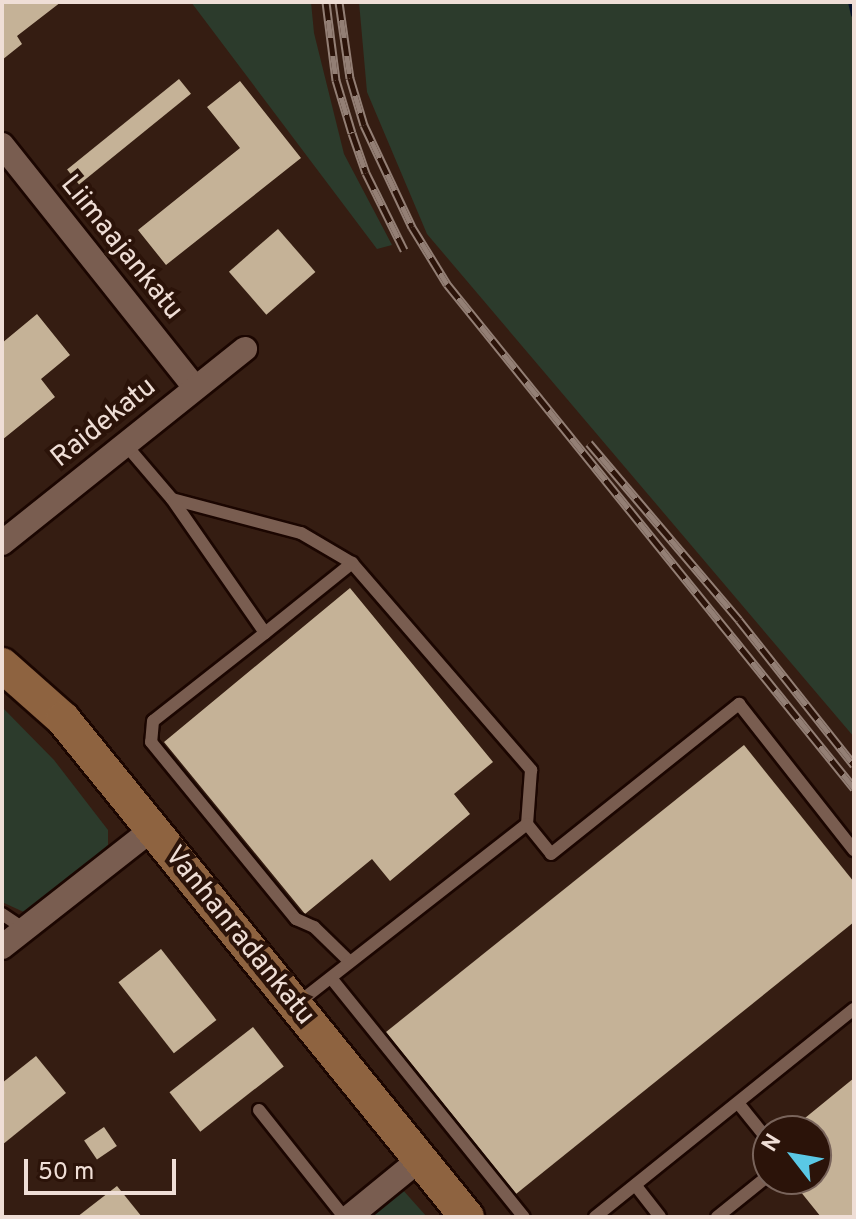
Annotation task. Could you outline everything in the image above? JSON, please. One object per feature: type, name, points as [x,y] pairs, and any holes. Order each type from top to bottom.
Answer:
[{"type":"street","name":"Liimaajankatu","points":[[2,145],[195,388]]},
{"type":"street","name":"Raidekatu","points":[[2,543],[245,349]]},
{"type":"street","name":"Vanhanradankatu","points":[[2,665],[63,719],[467,1217]]},
{"type":"street","points":[[2,947],[151,830]]},
{"type":"street","points":[[347,1217],[420,1159]]},
{"type":"lane","points":[[125,444],[172,499],[265,633]]},
{"type":"lane","points":[[172,499],[301,533],[352,563],[531,770],[527,824],[551,854],[739,704],[854,850]]},
{"type":"lane","points":[[350,962],[314,927],[296,919],[151,742],[153,721],[352,563]]},
{"type":"lane","points":[[296,1005],[527,824]]},
{"type":"lane","points":[[2,914],[24,929]]},
{"type":"lane","points":[[331,978],[524,1217]]},
{"type":"lane","points":[[595,1217],[854,1009]]},
{"type":"lane","points":[[738,1103],[752,1120]]},
{"type":"lane","points":[[259,1110],[347,1217]]},
{"type":"lane","points":[[636,1186],[660,1217]]},
{"type":"lane","points":[[717,1217],[752,1189]]},
{"type":"green space","points":[[191,2],[311,2],[314,33],[344,154],[392,245],[377,249]]},
{"type":"green space","points":[[359,2],[854,2],[854,737],[427,234],[367,92]]},
{"type":"green space","points":[[2,707],[54,760],[108,830],[108,845],[28,914],[2,902]]},
{"type":"green space","points":[[402,1189],[427,1217],[365,1217]]},
{"type":"building","points":[[2,2],[61,2],[17,36],[22,44],[2,60]]},
{"type":"building","points":[[179,79],[191,94],[79,184],[67,170]]},
{"type":"building","points":[[240,81],[301,158],[166,265],[138,230],[240,148],[207,107]]},
{"type":"building","points":[[278,229],[315,272],[266,315],[229,272]]},
{"type":"building","points":[[37,314],[70,355],[41,379],[55,397],[2,440],[2,343]]},
{"type":"building","points":[[350,588],[493,762],[454,794],[470,814],[390,881],[372,859],[305,914],[164,742]]},
{"type":"building","points":[[744,745],[854,882],[854,922],[516,1194],[386,1032]]},
{"type":"building","points":[[161,949],[216,1020],[174,1053],[118,982]]},
{"type":"building","points":[[253,1027],[284,1066],[200,1132],[169,1092]]},
{"type":"building","points":[[36,1056],[66,1093],[2,1145],[2,1083]]},
{"type":"building","points":[[854,1078],[854,1217],[821,1217],[803,1195],[832,1195],[832,1115],[809,1115]]},
{"type":"building","points":[[104,1127],[117,1146],[97,1159],[84,1140]]},
{"type":"building","points":[[117,1186],[142,1217],[77,1217]]},
{"type":"waterway","points":[[851,2],[854,15]]},
{"type":"railway","points":[[326,2],[336,80],[352,133],[366,173],[404,250]]},
{"type":"railway","points":[[339,2],[350,78],[364,125],[412,227],[447,284],[854,788]]},
{"type":"railway","points":[[589,443],[739,620],[854,765]]}]
